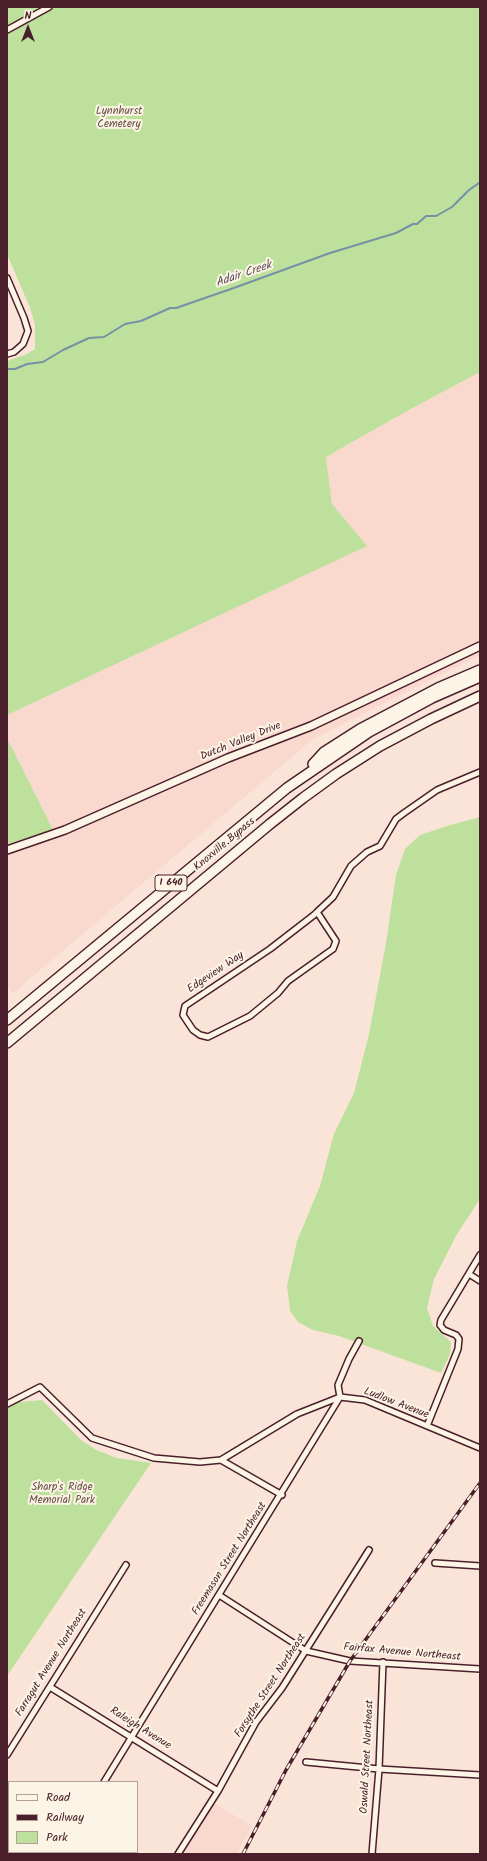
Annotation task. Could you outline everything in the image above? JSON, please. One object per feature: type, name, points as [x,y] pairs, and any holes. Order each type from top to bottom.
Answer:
[{"type":"highway","points":[[303,776],[324,752],[360,729],[438,688],[480,670]]},
{"type":"highway","name":"Knoxville Bypass","points":[[7,1020],[258,810],[303,776],[354,741],[396,717],[480,677]]},
{"type":"highway","name":"Knoxville Bypass","points":[[7,1043],[264,829],[346,767],[380,746],[431,719],[480,696]]},
{"type":"street","points":[[7,30],[50,7]]},
{"type":"street","points":[[7,278],[28,331],[23,344],[14,352],[7,354]]},
{"type":"street","name":"Dutch Valley Drive","points":[[7,850],[65,830],[228,758],[311,726],[480,646]]},
{"type":"street","name":"Edgeview Way","points":[[317,912],[336,941],[334,949],[288,981],[278,993],[250,1016],[208,1037],[200,1035],[193,1030],[183,1015],[185,1006],[270,949],[317,912],[333,897],[351,866],[367,852],[380,846],[396,819],[437,790],[480,772]]},
{"type":"street","points":[[427,1426],[458,1349],[460,1339],[456,1335],[444,1330],[440,1325],[441,1320],[480,1255]]},
{"type":"street","points":[[469,1274],[480,1281]]},
{"type":"street","name":"Freemason Street Northeast","points":[[105,1781],[282,1495],[340,1397],[338,1385],[349,1359],[359,1341]]},
{"type":"street","points":[[7,1404],[40,1387],[92,1438],[154,1458],[200,1462],[221,1460],[282,1495]]},
{"type":"street","name":"Ludlow Avenue","points":[[221,1460],[298,1414],[340,1397],[365,1400],[480,1448]]},
{"type":"street","name":"Forsythe Street Northeast","points":[[178,1854],[218,1791],[256,1722],[282,1688],[369,1550]]},
{"type":"street","points":[[435,1563],[480,1566]]},
{"type":"street","name":"Farragut Avenue Northeast","points":[[7,1755],[126,1565]]},
{"type":"street","name":"Fairfax Avenue Northeast","points":[[219,1595],[306,1651],[350,1661],[480,1669]]},
{"type":"street","name":"Oswald Street Northeast","points":[[372,1854],[379,1769],[383,1662]]},
{"type":"street","name":"Raleigh Avenue","points":[[50,1686],[133,1736],[218,1791]]},
{"type":"street","points":[[306,1762],[379,1769],[480,1775]]},
{"type":"shaded area","points":[[480,372],[480,655],[313,739],[12,994],[7,985],[7,853],[53,830],[7,738],[7,715],[366,546],[332,504],[326,457]]},
{"type":"shaded area","points":[[209,1800],[252,1826],[237,1854],[174,1854]]},
{"type":"green space","name":"Lynnhurst Cemetery","points":[[7,7],[480,7],[480,372],[326,457],[332,504],[367,546],[7,715],[7,361],[27,354],[35,349],[35,325],[30,308],[7,254]]},
{"type":"green space","points":[[7,738],[53,830],[7,844]]},
{"type":"green space","points":[[480,817],[480,1199],[457,1234],[434,1279],[427,1308],[433,1326],[451,1342],[450,1354],[441,1373],[339,1336],[313,1330],[298,1322],[290,1311],[287,1286],[297,1241],[320,1186],[334,1134],[354,1093],[369,1034],[386,943],[396,875],[405,849],[420,835]]},
{"type":"green space","name":"Sharp's Ridge Memorial Park","points":[[42,1400],[81,1440],[96,1450],[117,1458],[151,1463],[7,1676],[7,1403]]},
{"type":"waterway","name":"Adair Creek","points":[[7,369],[15,369],[27,364],[43,362],[63,350],[89,338],[104,337],[125,324],[141,321],[170,308],[176,308],[330,253],[396,233],[413,224],[417,224],[426,216],[436,216],[452,207],[469,190],[479,183]]},
{"type":"railway","points":[[243,1854],[286,1770],[350,1661],[480,1483]]}]
